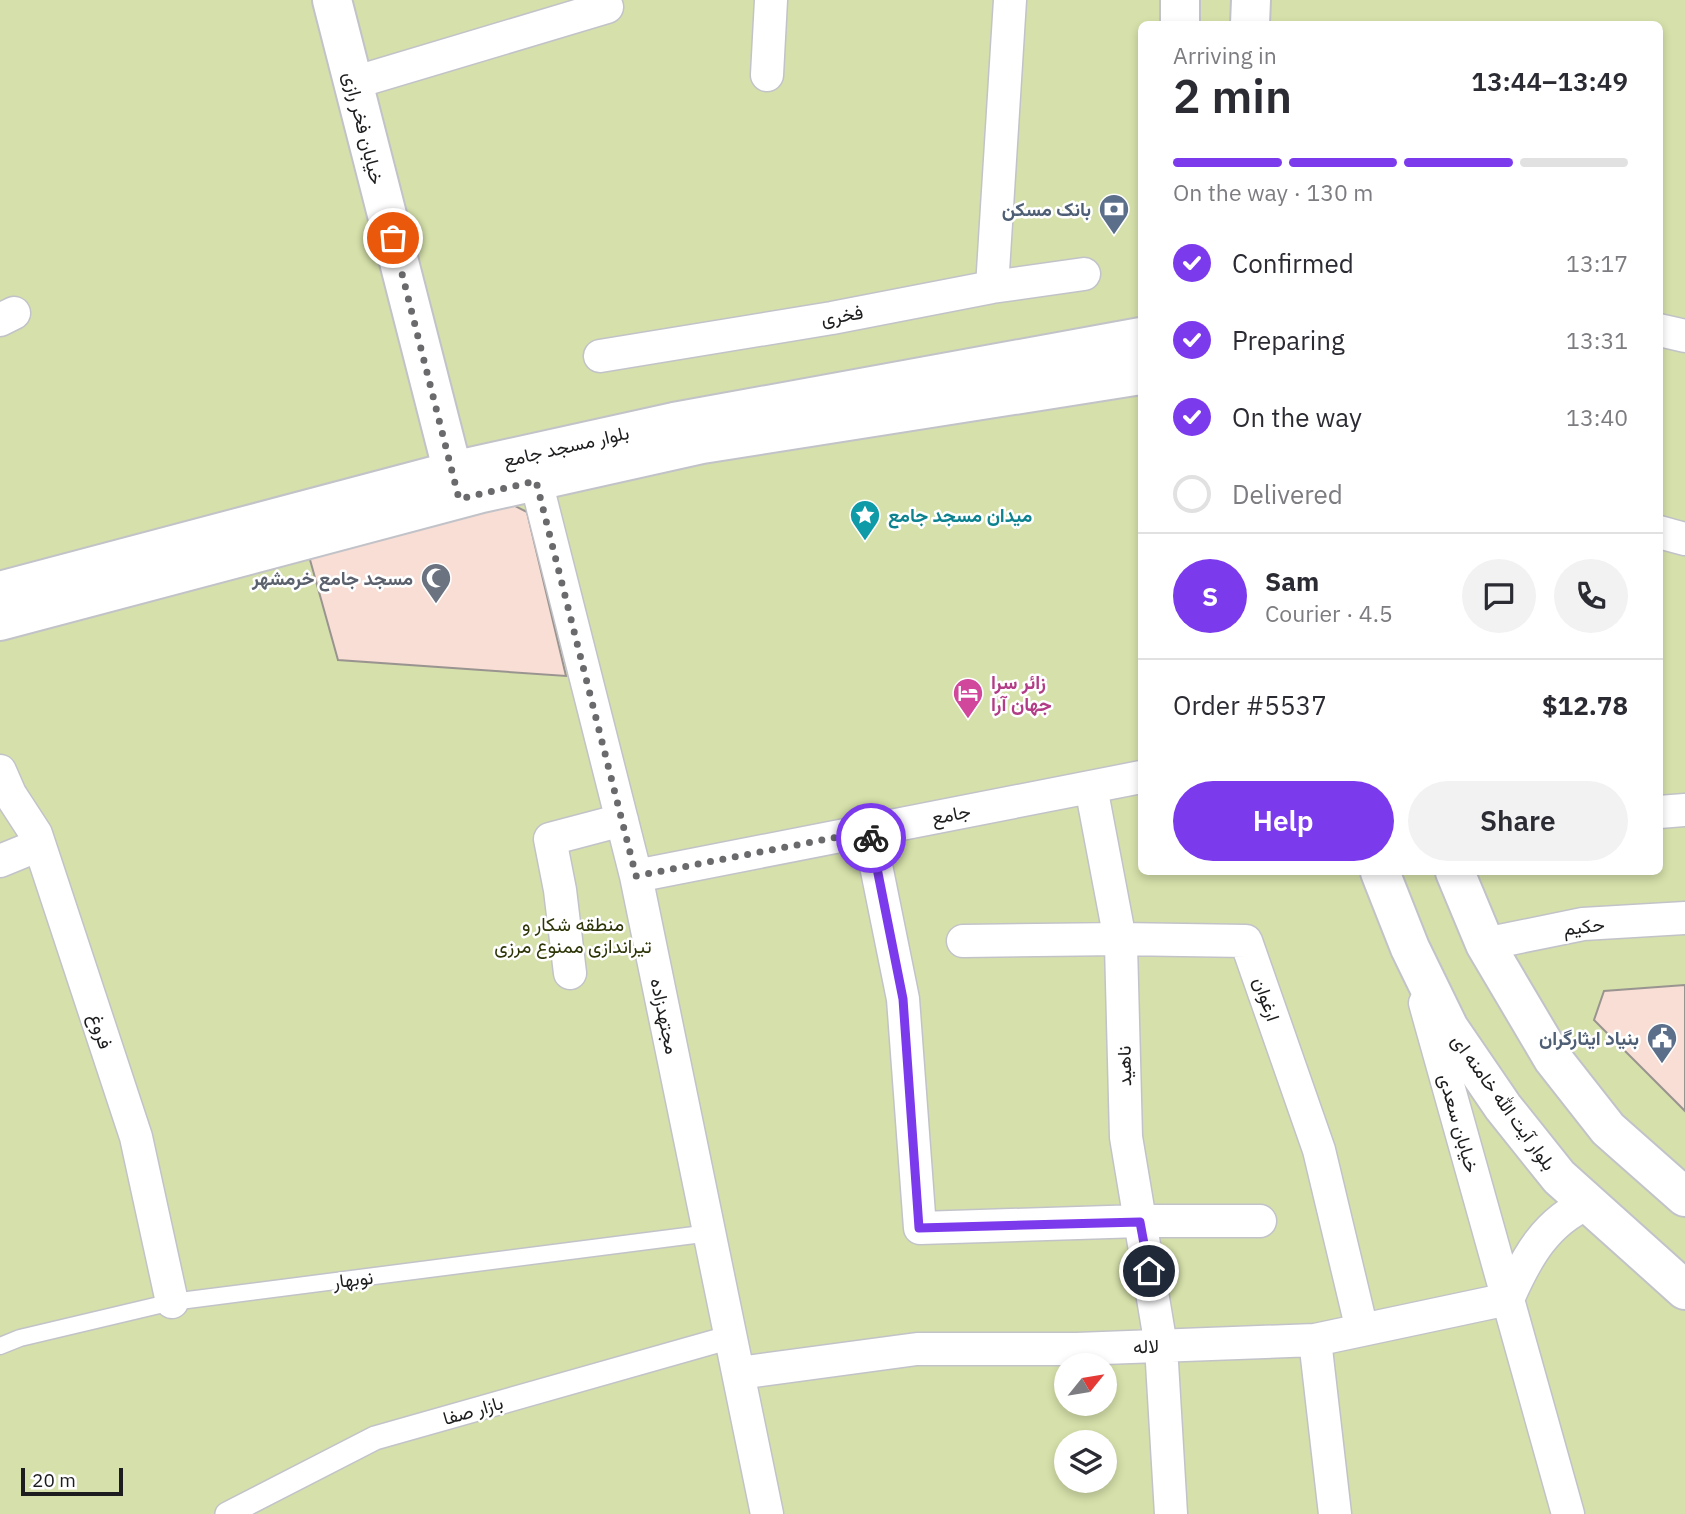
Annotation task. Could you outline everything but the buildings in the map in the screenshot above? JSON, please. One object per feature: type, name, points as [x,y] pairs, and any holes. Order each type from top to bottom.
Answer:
[{"type":"main road","name":"خیابان فخر رازی","points":[[332,0],[456,485]]},
{"type":"main road","points":[[1180,0],[1180,21]]},
{"type":"main road","points":[[1250,21],[1251,0]]},
{"type":"main road","name":"بلوار مسجد جامع","points":[[0,621],[674,422],[1138,338]]},
{"type":"main road","name":"بلوار مسجد جامع","points":[[0,591],[456,485],[536,481],[702,444],[1138,375]]},
{"type":"main road","name":"بلوار آیت الله خامنه ای","points":[[1381,875],[1410,948],[1449,1028],[1495,1095],[1559,1177],[1685,1290]]},
{"type":"main road","points":[[1456,875],[1485,944],[1553,1059],[1608,1129],[1685,1197]]},
{"type":"street","points":[[767,75],[771,0]]},
{"type":"street","points":[[992,287],[1010,0]]},
{"type":"street","points":[[353,83],[607,7]]},
{"type":"street","name":"فخری","points":[[600,356],[832,318],[992,287],[1084,274]]},
{"type":"street","points":[[1663,331],[1685,336]]},
{"type":"street","name":"مجتهدزاده","points":[[536,481],[636,876],[768,1514]]},
{"type":"street","points":[[1663,534],[1685,539]]},
{"type":"street","name":"فروغ","points":[[0,771],[10,794],[36,834],[136,1137],[172,1302]]},
{"type":"street","name":"جامع","points":[[636,876],[1138,778]]},
{"type":"street","name":"ناهید","points":[[1091,787],[1120,939],[1126,1137],[1161,1346],[1171,1514]]},
{"type":"street","points":[[1663,812],[1685,810]]},
{"type":"street","points":[[570,973],[560,890],[550,839],[622,820]]},
{"type":"street","points":[[869,831],[903,999],[919,1228],[1260,1221]]},
{"type":"street","points":[[0,861],[39,845]]},
{"type":"street","name":"حکیم","points":[[1485,944],[1583,924],[1685,918]]},
{"type":"street","name":"ارغوان","points":[[963,941],[1246,941],[1319,1150],[1362,1330]]},
{"type":"street","name":"خیابان سعدی","points":[[1410,948],[1568,1514]]},
{"type":"street","points":[[1508,1299],[1525,1261],[1548,1231],[1570,1211],[1589,1203]]},
{"type":"street","name":"لاله","points":[[739,1373],[917,1349],[1077,1349],[1315,1340],[1508,1299]]},
{"type":"street","name":"بازار صفا","points":[[227,1514],[375,1438],[731,1337]]},
{"type":"street","points":[[1315,1340],[1335,1514]]},
{"type":"lane","name":"نوبهار","points":[[0,1346],[20,1338],[172,1302],[710,1233]]},
{"type":"green space","name":"منطقه شکار و تیراندازی ممنوع مرزی","points":[[0,0],[1685,0],[1685,1514],[0,1514]]},
{"type":"way so far","points":[[393,238],[459,499],[536,481],[636,876],[869,831],[871,838]]},
{"type":"place","name":"بانک مسکن","points":[[1114,236]]},
{"type":"place","name":"میدان مسجد جامع","points":[[865,542]]},
{"type":"place","name":"مسجد جامع خرمشهر","points":[[436,605]]},
{"type":"place","name":"زائر سرا جهان آرا","points":[[968,720]]},
{"type":"place","name":"بنیاد ایثارگران","points":[[1662,1065]]},
{"type":"route","points":[[871,838],[903,999],[919,1228],[1140,1222],[1149,1271]]}]
